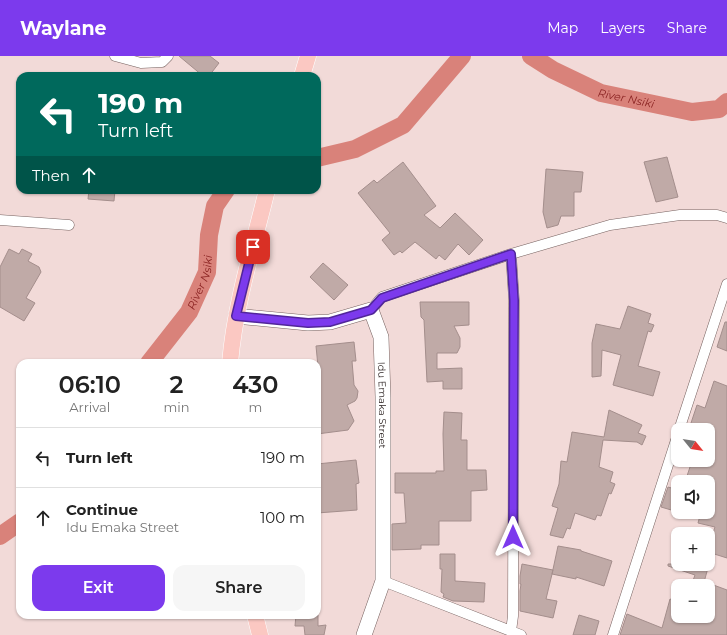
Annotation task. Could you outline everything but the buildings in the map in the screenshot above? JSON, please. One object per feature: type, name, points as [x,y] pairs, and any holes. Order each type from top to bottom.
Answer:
[{"type":"main road","points":[[303,72],[308,56]]},
{"type":"main road","points":[[231,359],[236,316],[266,194]]},
{"type":"main road","points":[[256,619],[260,635]]},
{"type":"street","points":[[115,56],[141,63],[162,62],[168,56]]},
{"type":"street","points":[[236,316],[308,323],[330,322],[371,310],[382,298],[511,254],[610,225],[680,215],[717,214],[727,218]]},
{"type":"street","points":[[0,220],[69,225]]},
{"type":"street","points":[[511,254],[514,316],[513,616],[511,631]]},
{"type":"street","points":[[681,423],[727,284]]},
{"type":"street","name":"Idu Emaka Street","points":[[364,635],[383,581],[384,397],[381,337],[371,310]]},
{"type":"street","points":[[613,635],[671,456]]},
{"type":"street","points":[[383,581],[521,635]]},
{"type":"waterway","name":"River Nsiki","points":[[321,157],[355,149],[403,125],[462,56]]},
{"type":"waterway","name":"River Nsiki","points":[[531,56],[553,70],[601,93],[692,112],[719,109],[727,102]]},
{"type":"waterway","name":"River Nsiki","points":[[152,359],[189,312],[207,272],[209,235],[215,206],[223,194]]},
{"type":"waterway","name":"River Nsiki","points":[[0,536],[16,525]]},
{"type":"route","points":[[253,247],[236,316],[308,323],[330,322],[371,310],[382,298],[511,254],[514,300],[513,537]]}]
